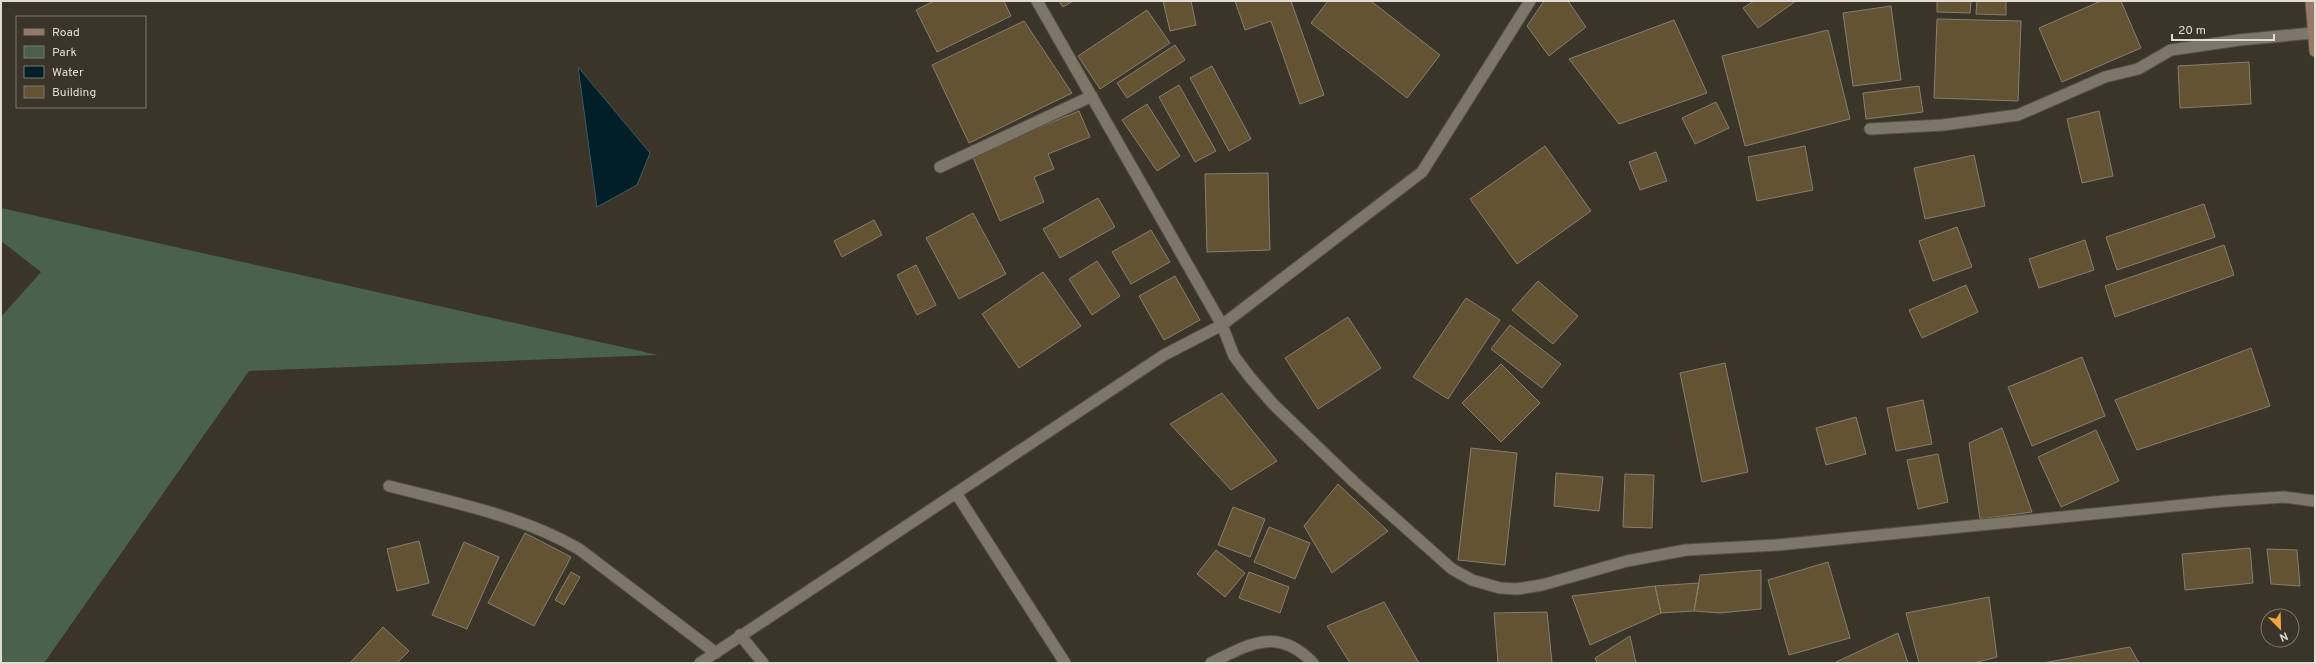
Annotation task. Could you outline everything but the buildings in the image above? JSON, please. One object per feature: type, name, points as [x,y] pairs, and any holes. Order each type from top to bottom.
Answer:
[{"type":"main road","points":[[2310,1],[2315,51]]},
{"type":"street","points":[[1038,1],[1222,325],[1234,356],[1249,376],[1274,404],[1354,482],[1452,569],[1472,580],[1500,588],[1516,589],[1542,585],[1627,561],[1686,550],[1778,546],[2225,501],[2284,497],[2315,501]]},
{"type":"street","points":[[700,663],[740,635],[1164,355],[1222,325],[1422,172],[1530,1]]},
{"type":"street","points":[[1870,129],[1943,125],[2018,115],[2105,77],[2138,69],[2171,50],[2239,40],[2313,33]]},
{"type":"street","points":[[940,167],[1092,96]]},
{"type":"street","points":[[389,486],[512,518],[562,539],[579,549],[716,653]]},
{"type":"street","points":[[956,493],[1065,663]]},
{"type":"street","points":[[740,635],[763,663]]},
{"type":"street","points":[[1211,663],[1257,642],[1270,641],[1284,642],[1296,649],[1313,663]]},
{"type":"green space","points":[[1,208],[658,355],[249,371],[44,663],[1,663],[1,317],[41,272],[1,241]]},
{"type":"water","points":[[578,67],[650,153],[637,185],[597,207]]}]
